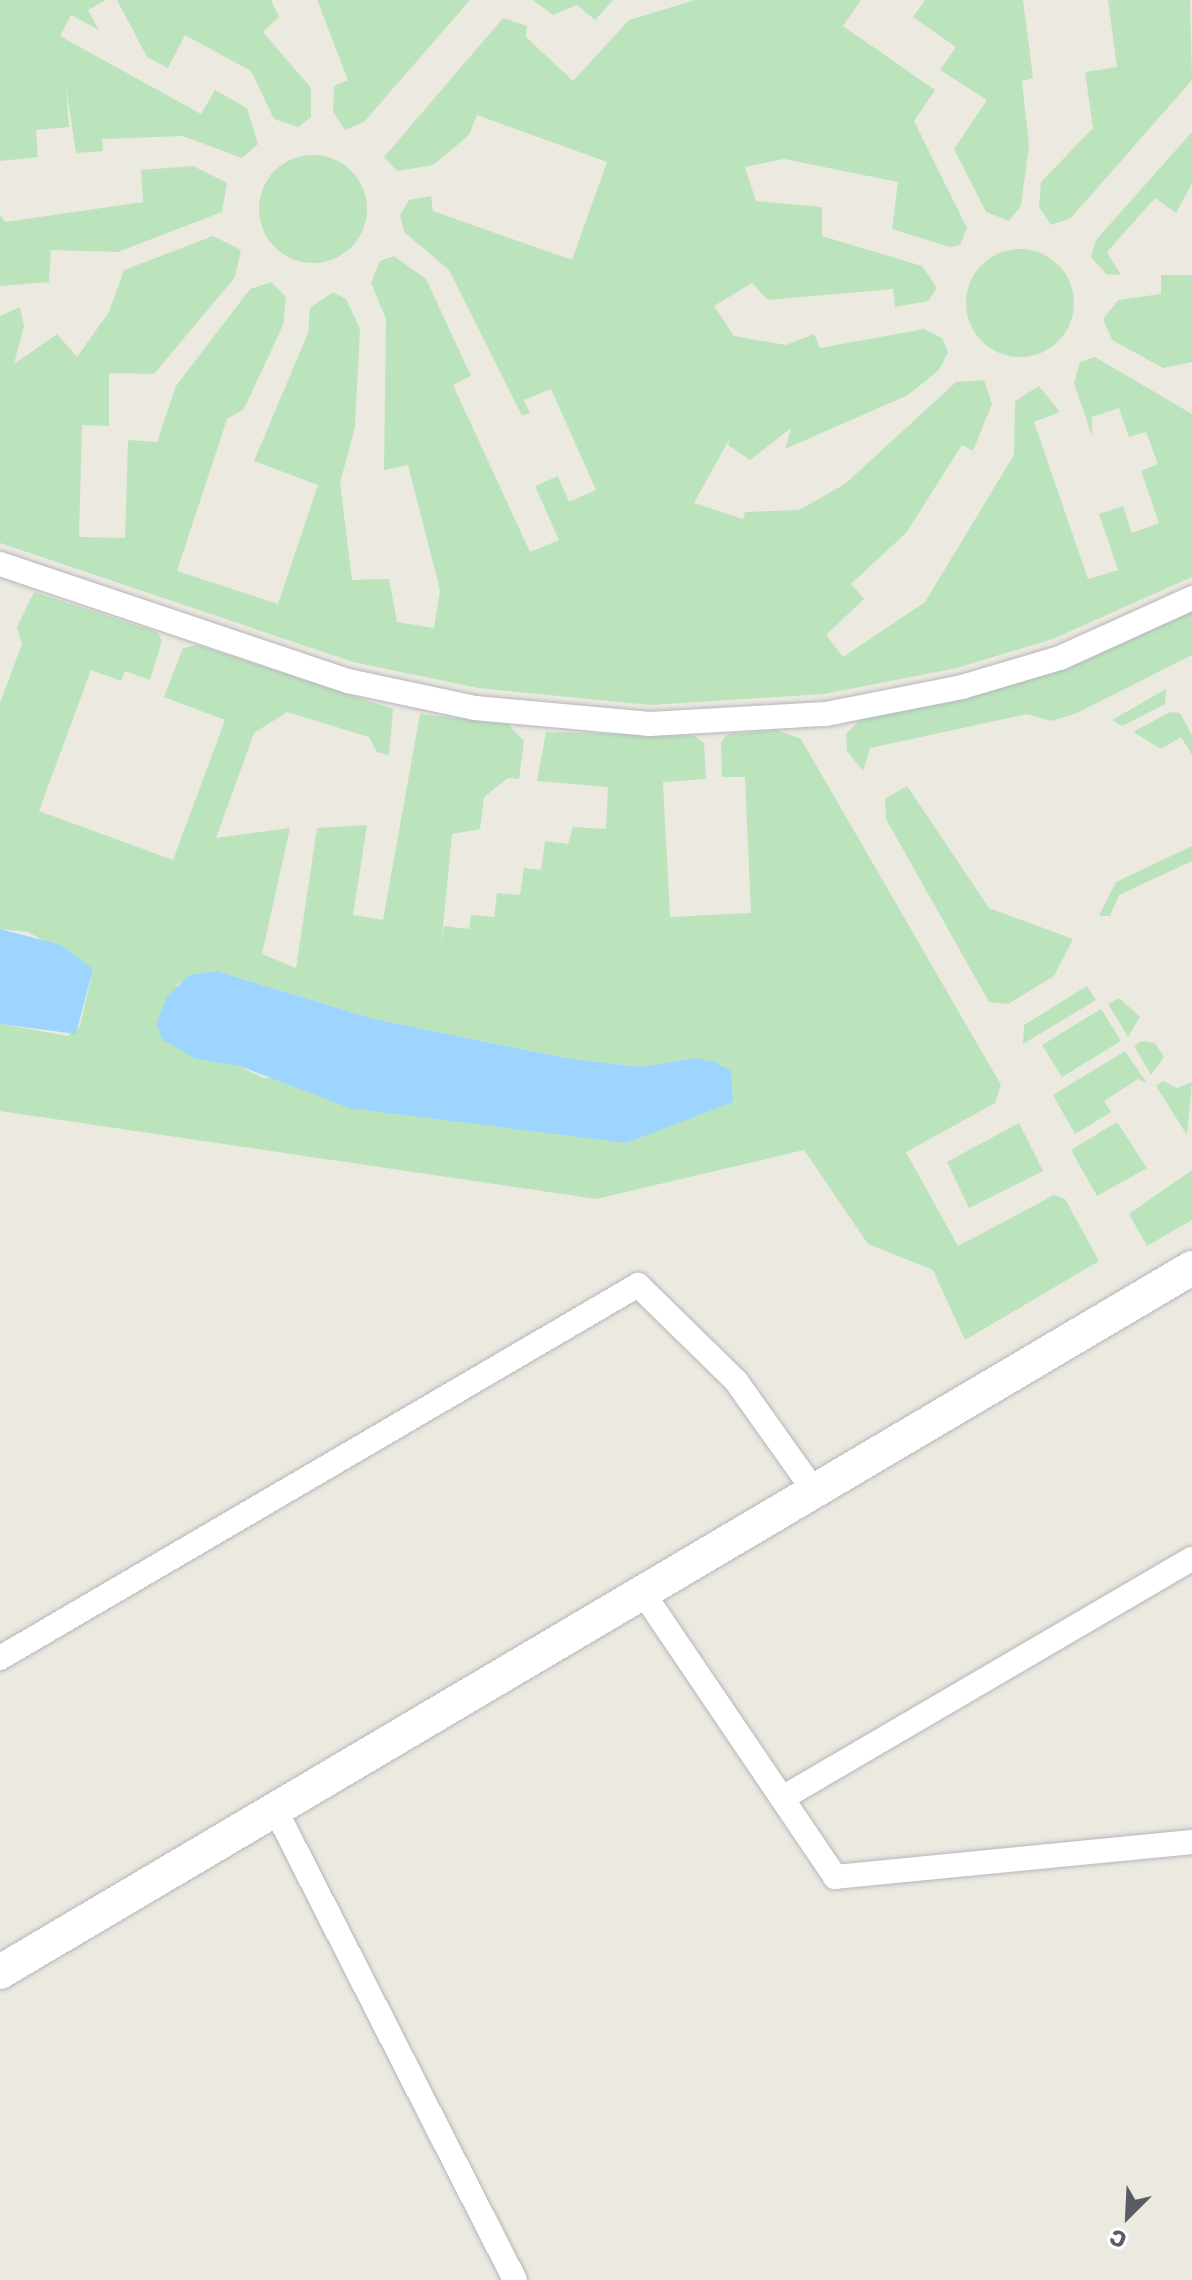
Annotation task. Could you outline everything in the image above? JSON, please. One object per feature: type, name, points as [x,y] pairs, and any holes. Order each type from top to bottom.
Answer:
[{"type":"street","points":[[0,564],[348,681],[475,708],[650,724],[826,714],[962,687],[1060,658],[1192,598]]},
{"type":"street","points":[[0,1972],[643,1593],[812,1488],[1192,1268]]},
{"type":"street","points":[[0,1658],[638,1285],[736,1381],[812,1488]]},
{"type":"street","points":[[784,1797],[1192,1559]]},
{"type":"street","points":[[643,1593],[784,1797],[835,1877],[1192,1842]]},
{"type":"street","points":[[276,1811],[515,2280]]},
{"type":"green space","points":[[0,0],[106,0],[88,10],[99,30],[71,15],[60,36],[201,114],[215,90],[247,108],[258,144],[242,158],[183,136],[102,139],[103,151],[76,153],[66,87],[69,127],[36,130],[38,157],[0,161]]},
{"type":"green space","points":[[117,0],[271,0],[279,17],[263,32],[311,88],[311,117],[298,127],[274,119],[251,71],[185,35],[168,68],[147,57]]},
{"type":"green space","points":[[317,0],[470,0],[364,122],[345,130],[333,112],[334,86],[348,80]]},
{"type":"green space","points":[[533,0],[613,0],[595,20],[577,5],[553,15]]},
{"type":"green space","points":[[695,0],[861,0],[843,26],[935,90],[914,121],[967,228],[960,245],[950,247],[892,229],[898,182],[784,159],[745,167],[756,201],[822,207],[822,236],[922,266],[937,288],[928,301],[895,307],[893,289],[768,300],[752,283],[714,306],[734,336],[786,345],[814,334],[820,348],[924,329],[942,338],[948,352],[939,370],[908,395],[785,449],[791,428],[750,460],[728,445],[730,438],[694,503],[743,519],[745,512],[799,510],[845,484],[956,382],[984,380],[992,404],[973,451],[962,445],[906,533],[851,584],[864,599],[826,635],[843,657],[925,602],[1014,455],[1015,401],[1039,386],[1060,412],[1034,422],[1088,579],[1118,570],[1099,514],[1123,506],[1132,533],[1159,523],[1141,471],[1158,464],[1146,432],[1129,437],[1119,408],[1092,417],[1092,436],[1074,383],[1080,362],[1095,357],[1192,414],[1192,577],[1053,639],[957,668],[824,694],[650,705],[478,688],[353,662],[0,543],[0,316],[20,307],[24,326],[14,364],[57,334],[77,357],[109,312],[124,270],[213,236],[241,250],[235,277],[154,374],[109,373],[109,426],[82,425],[79,537],[125,538],[128,440],[157,442],[176,386],[250,289],[271,282],[286,297],[283,325],[244,409],[227,419],[177,571],[278,604],[318,485],[254,461],[308,333],[310,308],[333,292],[346,299],[360,329],[355,427],[340,483],[352,580],[389,579],[397,622],[434,628],[440,590],[408,465],[384,470],[386,319],[371,283],[380,261],[394,256],[426,279],[471,376],[453,385],[530,552],[559,540],[535,486],[558,476],[569,502],[596,490],[551,389],[524,400],[530,413],[522,416],[449,270],[404,232],[400,215],[409,200],[431,196],[433,211],[572,260],[607,162],[477,115],[469,135],[433,165],[397,171],[384,157],[503,18],[527,26],[526,37],[573,81],[629,20]]},
{"type":"green space","points":[[925,0],[1023,0],[1033,78],[1022,81],[1029,145],[1021,206],[1009,221],[986,212],[954,149],[987,100],[940,70],[956,47],[913,17]]},
{"type":"green space","points":[[1108,0],[1190,0],[1192,80],[1071,218],[1051,225],[1039,207],[1041,182],[1093,128],[1085,72],[1117,67]]},
{"type":"green space","points":[[1192,132],[1192,183],[1176,213],[1155,198],[1107,252],[1121,275],[1106,274],[1091,257],[1096,240]]},
{"type":"green space","points":[[313,155],[334,159],[351,171],[363,188],[367,209],[363,230],[351,247],[334,259],[313,263],[292,259],[275,247],[263,230],[259,209],[263,188],[275,171],[292,159]]},
{"type":"green space","points":[[193,166],[227,183],[222,212],[118,252],[51,250],[49,282],[0,286],[0,214],[5,222],[143,202],[141,170]]},
{"type":"green space","points":[[1020,249],[1041,253],[1058,265],[1070,282],[1074,303],[1070,324],[1058,341],[1041,353],[1020,357],[999,353],[982,341],[970,324],[966,303],[970,282],[982,265],[999,253]]},
{"type":"green space","points":[[1161,275],[1192,275],[1192,362],[1163,368],[1112,340],[1103,319],[1118,300],[1161,294]]},
{"type":"green space","points":[[34,592],[157,632],[162,641],[150,680],[125,671],[121,681],[91,670],[39,811],[173,860],[225,720],[164,697],[183,648],[197,645],[393,709],[389,755],[377,752],[369,737],[287,712],[254,733],[216,838],[290,828],[262,954],[296,968],[317,828],[367,825],[353,915],[383,920],[420,714],[508,724],[524,741],[519,779],[508,778],[484,797],[480,829],[452,834],[441,948],[444,926],[469,929],[471,915],[494,917],[497,893],[520,895],[524,868],[541,870],[545,841],[568,844],[573,827],[606,829],[608,787],[537,781],[546,732],[695,736],[704,743],[706,779],[663,782],[670,917],[751,913],[745,777],[722,777],[721,742],[728,734],[776,730],[801,739],[1001,1085],[995,1103],[906,1152],[958,1246],[1054,1195],[1065,1199],[1099,1261],[965,1340],[933,1270],[868,1244],[804,1150],[596,1199],[0,1111],[0,1024],[68,1036],[80,1026],[93,969],[28,932],[0,929],[0,703],[22,644],[17,627]],"holes":[[[216,971],[374,1019],[566,1058],[641,1067],[695,1058],[725,1066],[263,1078],[156,1024],[178,984]]]},
{"type":"green space","points":[[1192,611],[1192,655],[1077,713],[1051,721],[1027,714],[870,748],[863,771],[847,751],[846,734],[861,719],[1064,668]]},
{"type":"green space","points":[[1166,689],[1165,704],[1122,726],[1112,720]]},
{"type":"green space","points":[[1170,712],[1180,713],[1192,735],[1192,755],[1181,737],[1161,749],[1133,732]]},
{"type":"green space","points":[[907,786],[989,908],[1073,939],[1054,976],[1008,1004],[989,1002],[886,819],[885,799]]},
{"type":"green space","points":[[1192,846],[1192,861],[1119,895],[1110,916],[1099,916],[1116,882]]},
{"type":"green space","points":[[1087,986],[1096,1000],[1023,1044],[1024,1025]]},
{"type":"green space","points":[[1119,998],[1140,1017],[1128,1037],[1108,1004]]},
{"type":"green space","points":[[1101,1009],[1121,1041],[1062,1077],[1042,1045]]},
{"type":"green space","points":[[1141,1041],[1155,1043],[1164,1057],[1151,1075],[1134,1046]]},
{"type":"green space","points":[[1125,1051],[1147,1083],[1138,1079],[1104,1101],[1111,1112],[1075,1134],[1053,1095]]},
{"type":"green space","points":[[1163,1081],[1177,1088],[1192,1082],[1187,1135],[1156,1086]]},
{"type":"green space","points":[[1117,1122],[1147,1168],[1097,1196],[1071,1150]]},
{"type":"green space","points":[[1019,1123],[1043,1171],[969,1208],[947,1162]]},
{"type":"green space","points":[[1192,1170],[1192,1220],[1147,1246],[1129,1214]]},
{"type":"water","points":[[0,929],[61,945],[93,969],[76,1034],[0,1024]]},
{"type":"water","points":[[216,971],[374,1019],[566,1058],[641,1067],[695,1058],[717,1063],[731,1071],[733,1102],[626,1143],[349,1108],[240,1066],[196,1059],[163,1040],[156,1024],[167,996],[190,975]]}]
